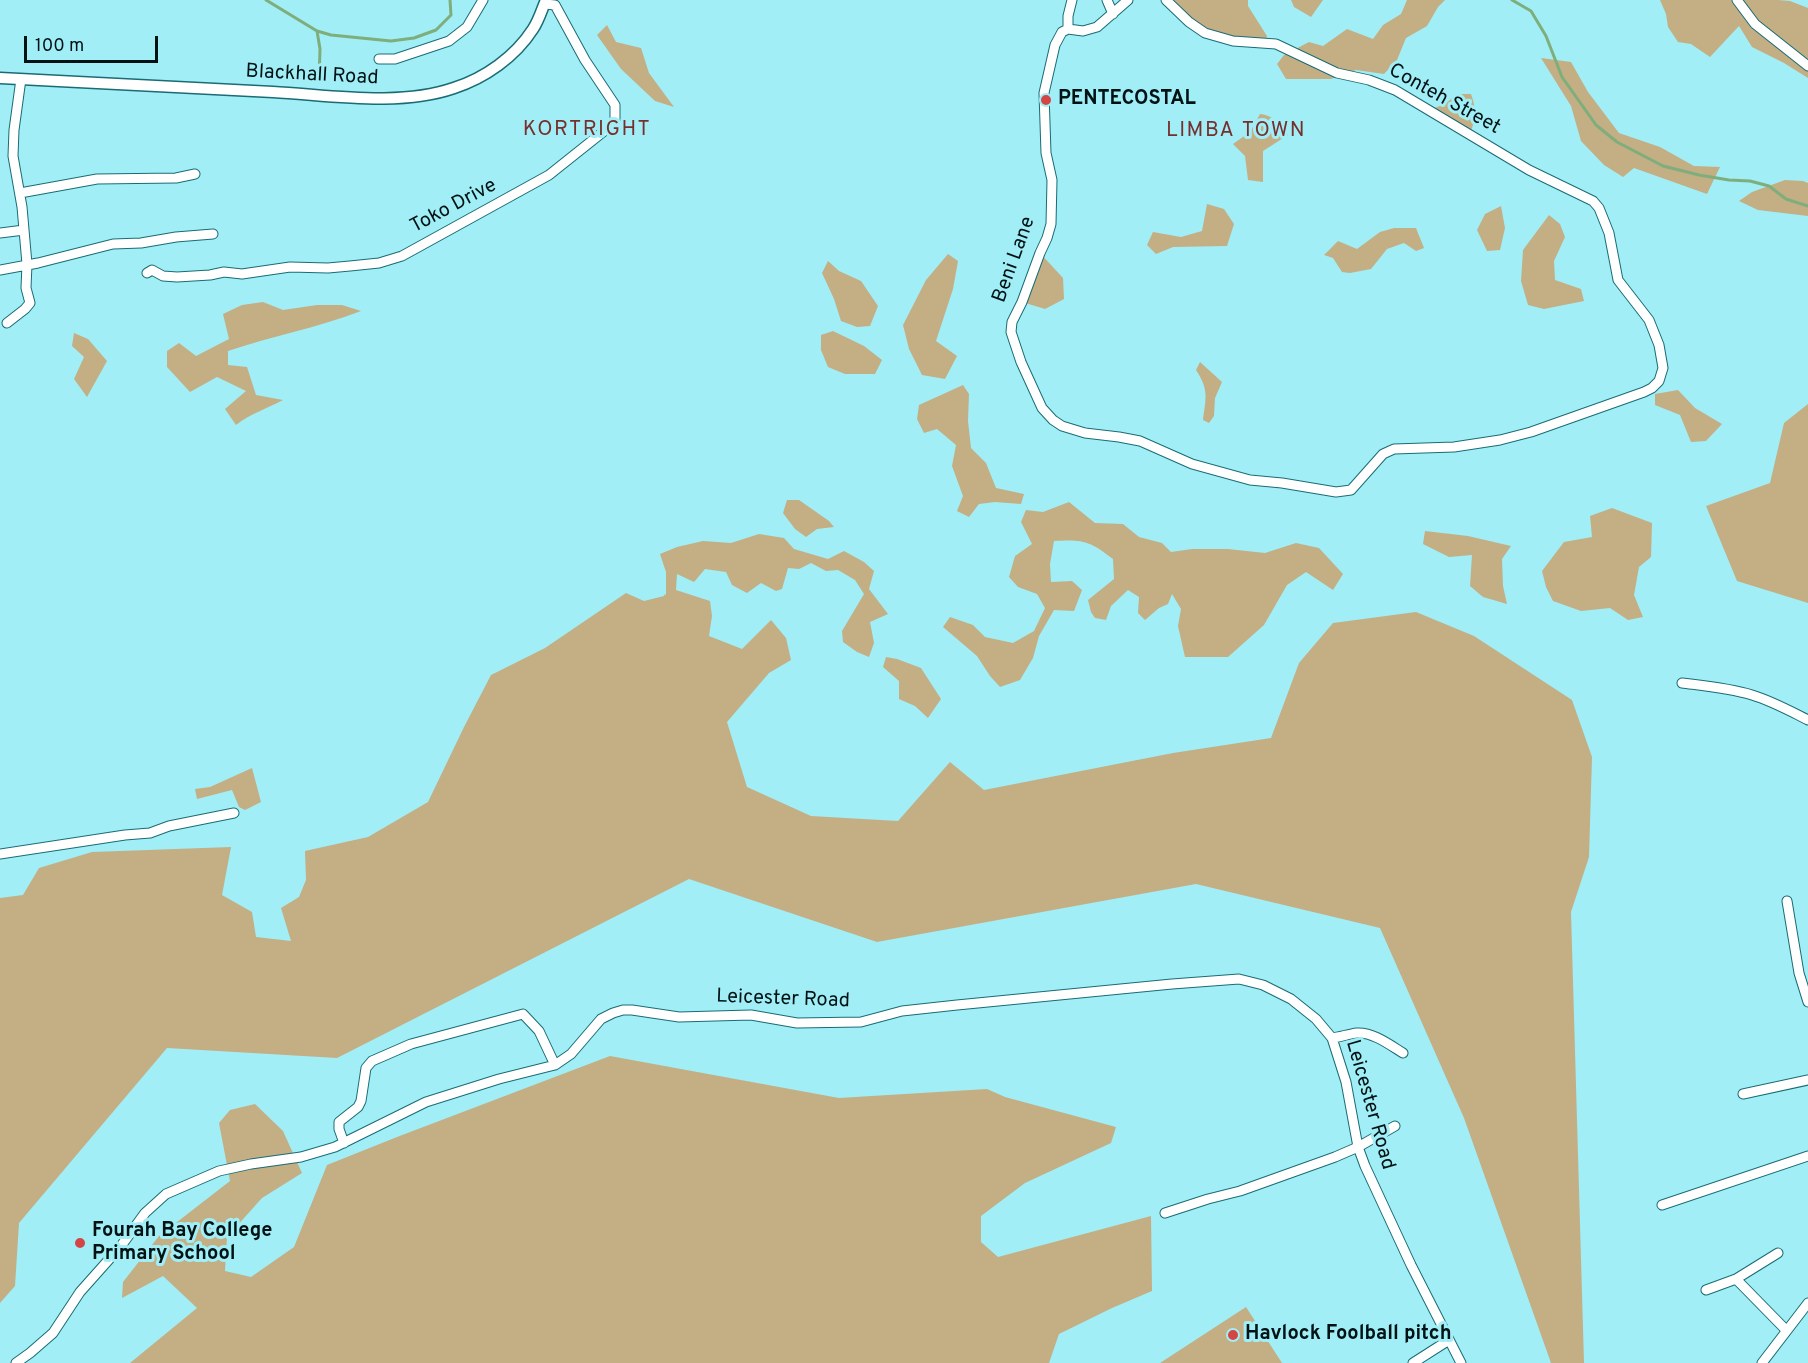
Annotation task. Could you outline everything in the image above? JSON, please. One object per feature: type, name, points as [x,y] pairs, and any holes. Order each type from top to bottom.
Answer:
[{"type":"main road","name":"Blackhall Road","points":[[0,78],[389,98],[414,96],[452,89],[489,72],[520,46],[534,28],[545,2]]},
{"type":"street","points":[[379,59],[395,59],[449,41],[467,27],[483,0]]},
{"type":"street","points":[[1072,0],[1068,29],[1083,32],[1097,27],[1128,0]]},
{"type":"street","points":[[1107,0],[1113,14]]},
{"type":"street","name":"Conteh Street","points":[[1166,0],[1189,22],[1205,33],[1233,41],[1276,44],[1337,73],[1369,80],[1395,90],[1529,170],[1593,201],[1599,208],[1609,233],[1618,280],[1649,320],[1659,345],[1663,368],[1659,381],[1652,388],[1531,432],[1500,440],[1454,447],[1388,451],[1351,490],[1336,492]]},
{"type":"street","points":[[1737,0],[1755,24],[1808,66]]},
{"type":"street","name":"Toko Drive","points":[[147,273],[152,270],[163,276],[184,277],[224,272],[242,274],[290,267],[331,268],[379,263],[402,255],[549,175],[608,128],[615,121],[616,116],[615,105],[585,60],[555,5],[545,2]]},
{"type":"street","name":"Beni Lane","points":[[1068,29],[1062,32],[1057,39],[1044,93],[1046,153],[1052,180],[1050,230],[1022,302],[1014,315],[1011,332],[1021,362],[1042,408],[1053,420],[1072,430],[1085,434],[1119,436],[1140,441],[1192,464],[1220,473],[1250,480],[1336,492]]},
{"type":"street","points":[[7,323],[30,303],[26,288],[27,264],[20,193],[13,156],[21,79]]},
{"type":"street","points":[[20,193],[91,180],[176,178],[195,174]]},
{"type":"street","points":[[0,233],[24,230]]},
{"type":"street","points":[[0,270],[113,244],[213,234]]},
{"type":"street","points":[[1682,683],[1752,695],[1808,720]]},
{"type":"street","points":[[0,854],[150,833],[169,826],[234,813]]},
{"type":"street","points":[[1787,901],[1799,973],[1808,1002]]},
{"type":"street","name":"Leicester Road","points":[[16,1363],[53,1333],[80,1293],[121,1246],[145,1213],[166,1194],[219,1171],[301,1157],[345,1143],[432,1099],[555,1065],[571,1054],[601,1018],[623,1010],[640,1010],[679,1017],[751,1015],[797,1023],[861,1022],[916,1009],[1231,979],[1254,981],[1291,999],[1316,1019],[1332,1038],[1346,1082],[1358,1147],[1365,1166],[1386,1214],[1461,1363]]},
{"type":"street","points":[[345,1143],[339,1129],[339,1122],[358,1107],[361,1101],[366,1068],[377,1058],[411,1044],[523,1014],[539,1030],[555,1065]]},
{"type":"street","points":[[1332,1038],[1364,1034],[1386,1042],[1403,1053]]},
{"type":"street","points":[[1743,1094],[1808,1080]]},
{"type":"street","points":[[1165,1213],[1240,1191],[1358,1147],[1395,1126]]},
{"type":"street","points":[[1662,1205],[1808,1156]]},
{"type":"street","points":[[1706,1290],[1736,1279],[1778,1253]]},
{"type":"street","points":[[1736,1279],[1786,1330]]},
{"type":"street","points":[[1762,1363],[1808,1303]]},
{"type":"street","points":[[1413,1363],[1449,1340]]},
{"type":"shaded area","points":[[1166,0],[1248,0],[1248,6],[1267,36],[1265,43],[1205,33]]},
{"type":"shaded area","points":[[1291,0],[1323,0],[1311,17],[1294,7]]},
{"type":"shaded area","points":[[1407,0],[1445,0],[1427,26],[1406,38],[1397,60],[1384,74],[1356,70],[1331,79],[1286,79],[1277,64],[1284,55],[1309,42],[1323,46],[1347,29],[1373,39],[1383,25],[1401,14]]},
{"type":"shaded area","points":[[1660,0],[1778,0],[1790,1],[1808,8],[1808,78],[1752,47],[1739,26],[1710,57],[1691,44],[1678,42],[1668,27]]},
{"type":"shaded area","points":[[607,25],[616,42],[641,48],[649,73],[674,107],[655,101],[621,69],[597,35]]},
{"type":"shaded area","points":[[1541,58],[1571,62],[1588,92],[1619,133],[1660,147],[1694,166],[1720,167],[1707,194],[1634,168],[1623,177],[1604,165],[1581,141],[1571,106]]},
{"type":"shaded area","points":[[1457,94],[1471,94],[1475,113],[1471,131],[1429,110],[1445,104]]},
{"type":"shaded area","points":[[1260,114],[1273,118],[1288,135],[1263,151],[1263,182],[1248,180],[1245,156],[1233,144],[1250,132]]},
{"type":"shaded area","points":[[1785,180],[1808,183],[1808,216],[1758,210],[1739,201],[1752,192]]},
{"type":"shaded area","points":[[1207,204],[1224,209],[1234,224],[1227,246],[1173,247],[1156,254],[1147,245],[1153,232],[1181,237],[1202,231]]},
{"type":"shaded area","points":[[1501,206],[1505,228],[1500,250],[1487,251],[1477,230],[1485,214]]},
{"type":"shaded area","points":[[1549,215],[1560,224],[1565,237],[1554,261],[1555,280],[1581,289],[1584,301],[1544,309],[1528,305],[1521,281],[1523,250]]},
{"type":"shaded area","points":[[1394,228],[1416,228],[1424,248],[1416,251],[1404,243],[1387,249],[1371,269],[1350,273],[1342,272],[1333,258],[1324,255],[1338,241],[1357,249],[1380,232]]},
{"type":"shaded area","points":[[1040,253],[1063,278],[1064,299],[1045,309],[1022,302]]},
{"type":"shaded area","points":[[948,254],[958,261],[953,289],[936,341],[957,356],[945,379],[922,375],[909,349],[903,325],[926,280]]},
{"type":"shaded area","points":[[828,261],[839,271],[861,281],[878,306],[870,326],[857,327],[841,321],[822,273]]},
{"type":"shaded area","points":[[263,302],[283,310],[317,305],[342,305],[361,311],[228,351],[228,365],[247,367],[256,395],[283,400],[236,425],[225,409],[246,391],[217,377],[190,392],[167,367],[167,351],[179,343],[196,356],[229,339],[223,314],[242,305]]},
{"type":"shaded area","points":[[833,331],[864,346],[882,360],[875,374],[845,374],[828,367],[821,350],[821,335]]},
{"type":"shaded area","points":[[74,333],[88,339],[107,361],[87,397],[74,379],[84,357],[72,346]]},
{"type":"shaded area","points":[[1200,362],[1222,382],[1215,398],[1214,416],[1209,423],[1203,420],[1206,394],[1196,370]]},
{"type":"shaded area","points":[[963,385],[969,394],[968,421],[971,448],[986,463],[996,488],[1024,494],[1021,504],[995,502],[979,504],[969,517],[957,511],[963,496],[952,466],[956,445],[937,429],[924,433],[917,419],[919,405]]},
{"type":"shaded area","points":[[1678,390],[1695,408],[1722,424],[1706,441],[1691,442],[1680,415],[1655,405],[1655,394]]},
{"type":"shaded area","points":[[1808,404],[1808,603],[1737,581],[1706,506],[1770,483],[1784,423]]},
{"type":"shaded area","points":[[787,500],[799,500],[834,527],[817,529],[806,537],[795,529],[783,513]]},
{"type":"shaded area","points":[[1069,502],[1095,523],[1123,524],[1139,537],[1162,543],[1171,552],[1192,549],[1228,549],[1265,553],[1296,543],[1319,548],[1343,574],[1333,590],[1306,572],[1287,585],[1264,625],[1228,657],[1185,657],[1178,626],[1181,609],[1172,594],[1168,604],[1159,608],[1145,620],[1138,613],[1139,597],[1128,590],[1111,606],[1106,620],[1095,618],[1088,600],[1114,579],[1113,559],[1086,542],[1054,541],[1050,564],[1051,582],[1072,581],[1082,590],[1074,611],[1054,610],[1039,636],[1033,658],[1020,680],[1000,687],[977,656],[943,627],[950,617],[973,625],[985,637],[1013,643],[1034,631],[1045,608],[1037,594],[1018,587],[1009,577],[1015,556],[1032,544],[1021,522],[1026,510],[1043,512]]},
{"type":"shaded area","points":[[1612,508],[1652,523],[1651,557],[1639,567],[1634,595],[1643,617],[1628,620],[1610,608],[1581,611],[1553,601],[1546,587],[1542,571],[1564,542],[1592,537],[1590,516]]},
{"type":"shaded area","points":[[1425,531],[1468,536],[1511,546],[1502,559],[1503,586],[1507,604],[1483,597],[1470,586],[1472,555],[1449,557],[1423,544]]},
{"type":"shaded area","points":[[759,534],[784,538],[794,549],[828,559],[844,551],[864,562],[874,571],[869,589],[888,614],[870,622],[874,643],[869,657],[843,642],[842,631],[864,594],[855,580],[838,570],[826,571],[811,563],[799,569],[788,568],[782,589],[776,591],[761,583],[747,593],[732,585],[726,572],[705,569],[694,582],[677,574],[676,590],[710,601],[712,616],[709,636],[742,649],[771,620],[786,638],[791,660],[769,673],[727,722],[747,787],[811,816],[898,821],[950,762],[984,790],[1173,753],[1271,738],[1299,663],[1333,623],[1416,612],[1474,636],[1572,700],[1592,757],[1589,857],[1571,912],[1584,1363],[1551,1363],[1464,1118],[1380,928],[1196,884],[877,942],[689,879],[337,1058],[167,1048],[19,1223],[15,1286],[0,1303],[0,898],[23,895],[39,868],[92,852],[231,847],[222,895],[252,912],[256,937],[291,941],[281,908],[299,897],[306,880],[305,851],[368,837],[428,802],[491,675],[545,648],[626,593],[644,601],[666,595],[666,572],[660,554],[703,541],[731,543]]},
{"type":"shaded area","points":[[886,657],[921,668],[941,699],[928,718],[915,706],[899,699],[899,681],[883,667]]},
{"type":"shaded area","points":[[252,768],[261,802],[245,810],[239,807],[232,790],[197,799],[195,789],[210,787]]},
{"type":"shaded area","points":[[610,1056],[839,1098],[987,1089],[1005,1097],[1116,1127],[1111,1143],[1025,1183],[981,1216],[981,1242],[998,1257],[1151,1216],[1152,1291],[1059,1334],[1049,1363],[130,1363],[197,1308],[163,1276],[122,1298],[123,1282],[159,1236],[230,1181],[219,1123],[230,1110],[255,1104],[283,1131],[302,1173],[262,1198],[227,1237],[225,1271],[251,1277],[294,1247],[327,1165]]},
{"type":"shaded area","name":"Havlock Foolball pitch","points":[[1246,1307],[1282,1363],[1160,1363]]},
{"type":"waterway","points":[[266,0],[317,31],[331,35],[391,41],[414,38],[436,30],[451,15],[450,0]]},
{"type":"waterway","points":[[1512,0],[1531,11],[1546,36],[1562,77],[1596,125],[1617,142],[1663,166],[1699,175],[1750,181],[1769,186],[1786,199],[1808,206]]},
{"type":"waterway","points":[[317,31],[320,49],[319,80]]},
{"type":"place","name":"PENTECOSTAL","points":[[1046,100]]},
{"type":"place","name":"Fourah Bay College Primary School","points":[[80,1243]]},
{"type":"place","name":"Havlock Foolball pitch","points":[[1233,1335]]},
{"type":"district","name":"KORTRIGHT","points":[[587,131]]},
{"type":"district","name":"LIMBA TOWN","points":[[1236,132]]}]
